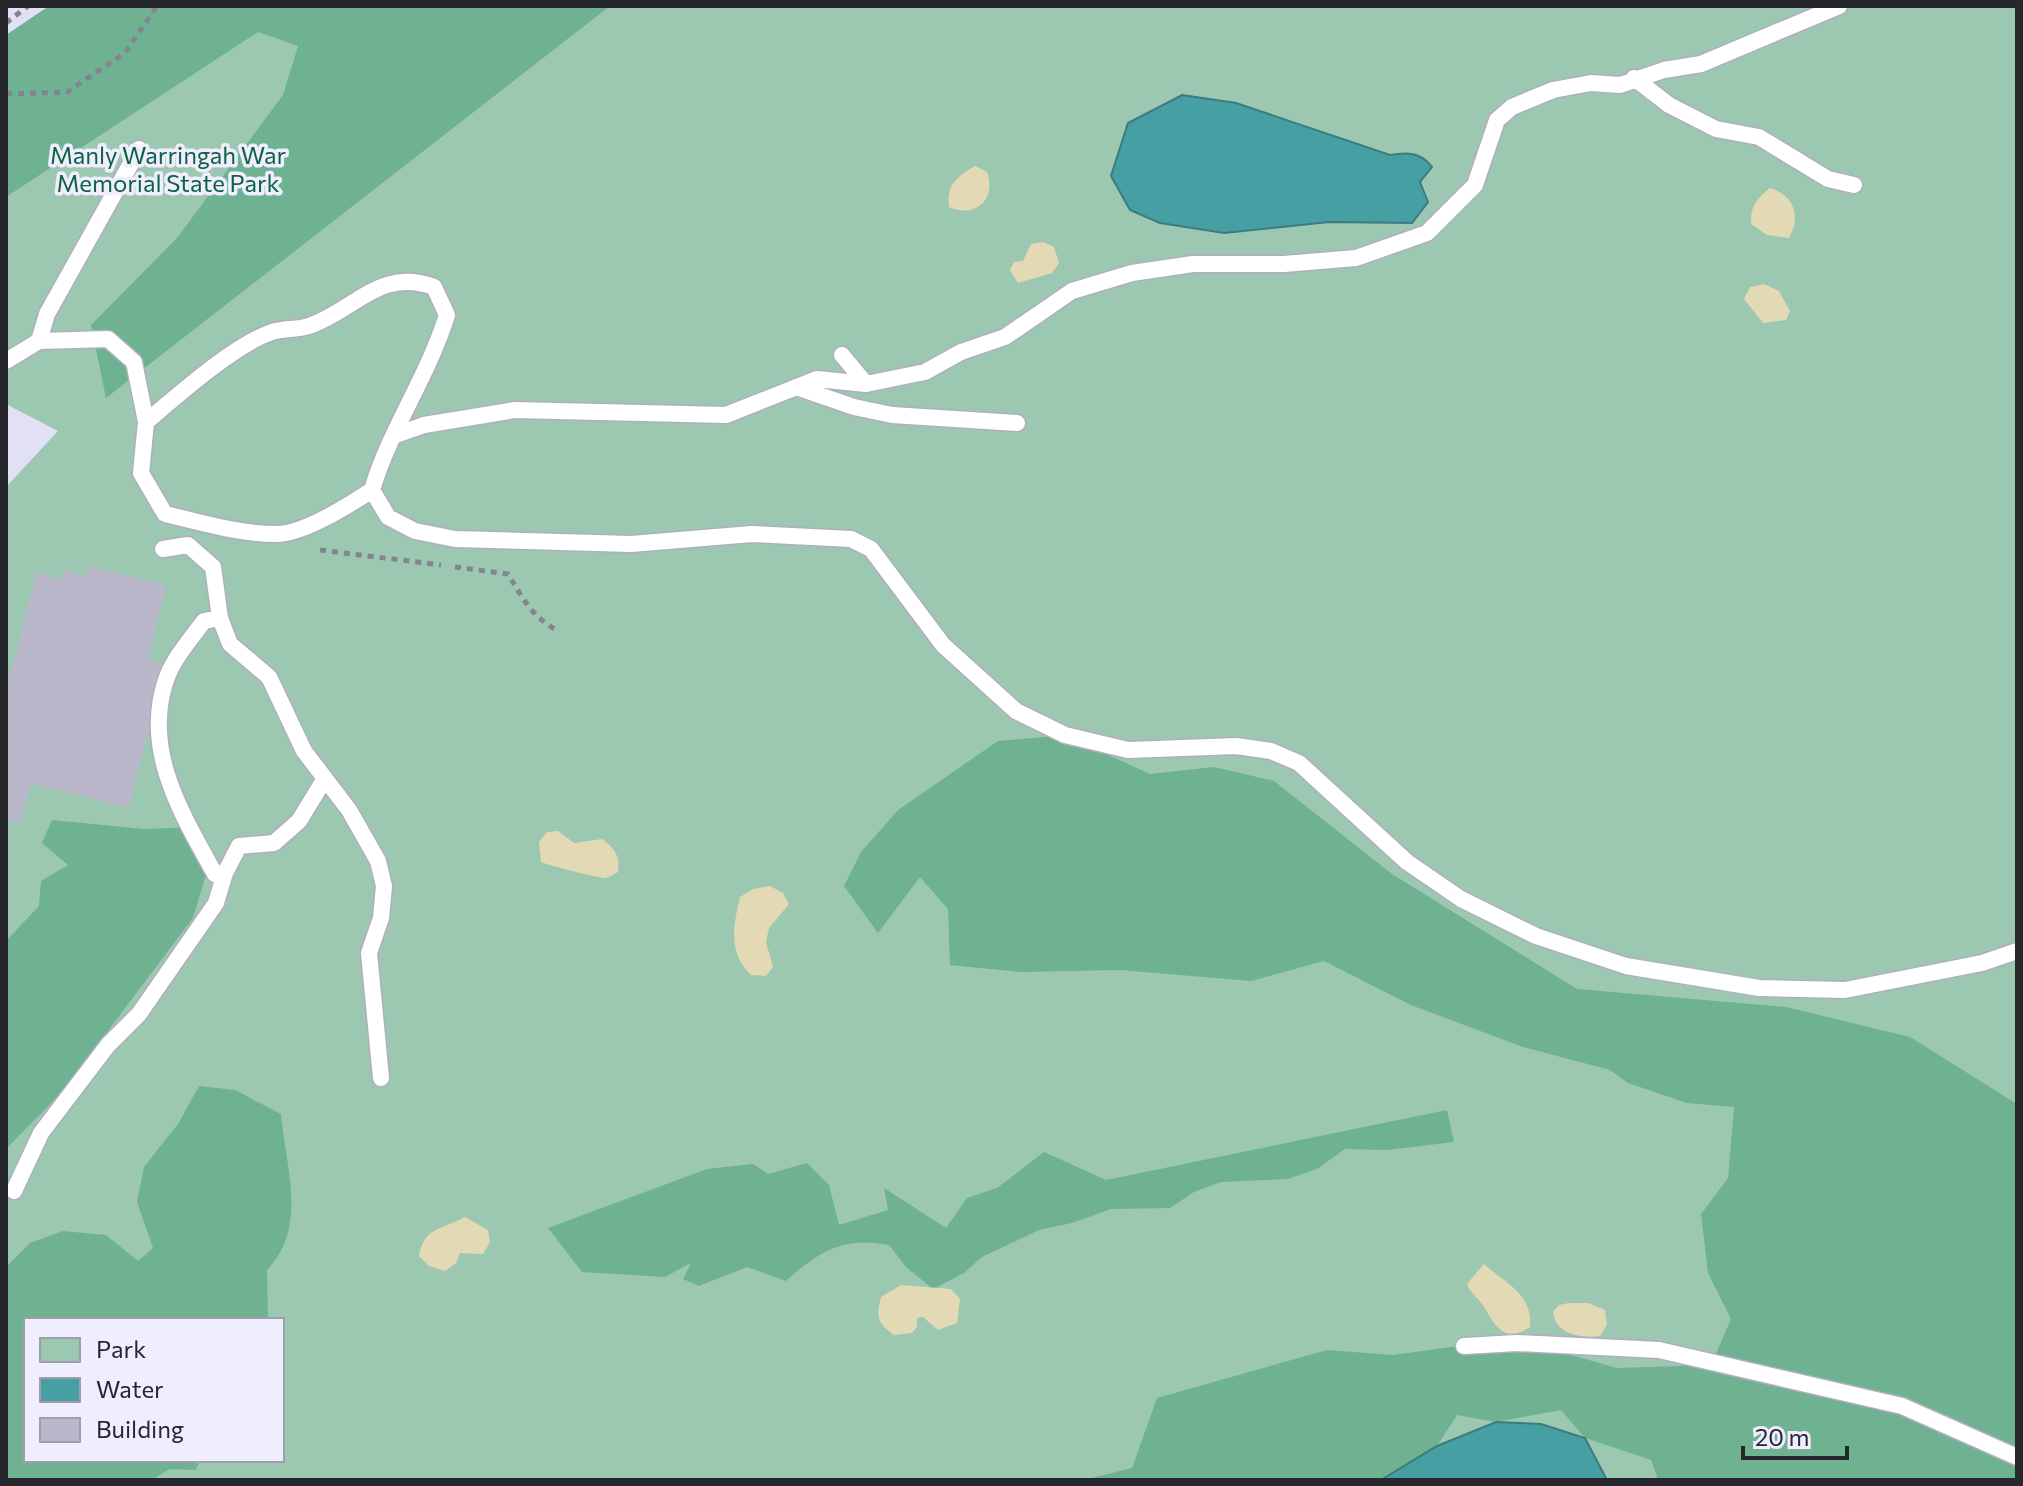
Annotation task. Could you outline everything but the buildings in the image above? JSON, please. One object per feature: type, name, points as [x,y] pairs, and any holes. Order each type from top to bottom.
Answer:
[{"type":"lane","points":[[393,436],[424,425],[515,410],[726,415],[817,379],[866,384],[925,372],[961,352],[1005,337],[1072,291],[1132,273],[1193,264],[1284,264],[1356,258],[1427,233],[1475,185],[1497,120],[1512,107],[1553,90],[1591,83],[1620,85],[1839,6]]},
{"type":"lane","points":[[1634,78],[1669,105],[1716,129],[1759,137],[1828,179],[1854,185]]},
{"type":"lane","points":[[39,341],[47,314],[139,149]]},
{"type":"lane","points":[[6,361],[39,341],[108,339],[134,362],[146,422],[141,473],[165,514],[224,528],[279,535],[340,512],[372,490],[383,451],[433,359],[447,315],[434,287],[412,279],[386,284],[309,326],[271,332],[209,371],[146,422]]},
{"type":"lane","points":[[842,355],[866,384]]},
{"type":"lane","points":[[796,387],[854,407],[892,415],[1017,423]]},
{"type":"lane","points":[[372,490],[388,517],[415,531],[455,539],[631,544],[752,534],[851,539],[871,549],[943,645],[1016,711],[1065,735],[1128,750],[1236,746],[1271,751],[1299,763],[1407,862],[1461,899],[1536,936],[1626,966],[1759,988],[1845,990],[1982,963],[2017,951]]},
{"type":"lane","points":[[163,549],[188,545],[213,567],[220,618],[230,644],[269,677],[304,751],[349,810],[378,861],[384,886],[381,918],[369,953],[381,1078]]},
{"type":"lane","points":[[220,618],[204,621],[167,675],[158,715],[158,736],[174,800],[215,874],[225,873]]},
{"type":"lane","points":[[14,1191],[41,1133],[108,1045],[139,1014],[216,903],[225,873],[239,846],[274,843],[299,821],[324,780]]},
{"type":"lane","points":[[1464,1346],[1517,1343],[1659,1350],[1902,1406],[2017,1457]]},
{"type":"path","points":[[6,23],[28,6]]},
{"type":"path","points":[[6,94],[67,92],[125,53],[157,6]]},
{"type":"path","points":[[310,549],[508,574],[527,606],[545,624],[559,631]]},
{"type":"green space","name":"Manly Warringah War Memorial State Park","points":[[95,6],[2017,6],[2017,1480],[6,1480],[6,487],[58,431],[6,404],[6,63]]},
{"type":"shaded area","points":[[49,6],[610,6],[106,398],[91,325],[177,238],[283,95],[298,46],[258,32],[6,197],[6,35]]},
{"type":"shaded area","points":[[1065,735],[1150,774],[1214,767],[1274,781],[1392,874],[1577,989],[1786,1007],[1910,1037],[2017,1104],[2017,1480],[1658,1480],[1651,1460],[1585,1438],[1561,1410],[1496,1422],[1457,1415],[1437,1446],[1381,1480],[1084,1480],[1132,1468],[1157,1398],[1327,1350],[1393,1355],[1488,1342],[1529,1343],[1617,1368],[1711,1365],[1731,1319],[1708,1273],[1701,1214],[1728,1178],[1734,1107],[1687,1103],[1628,1083],[1610,1070],[1523,1047],[1411,1005],[1324,961],[1251,981],[1120,970],[1021,972],[950,965],[948,909],[920,877],[878,933],[844,886],[861,852],[898,810],[998,741]]},
{"type":"shaded area","points":[[52,820],[144,829],[199,827],[211,858],[193,918],[61,1093],[6,1149],[6,941],[39,906],[41,881],[68,865],[42,843]]},
{"type":"shaded area","points":[[199,1086],[235,1090],[281,1114],[290,1176],[291,1216],[280,1253],[267,1270],[268,1318],[24,1318],[24,1462],[199,1462],[196,1470],[170,1469],[151,1480],[6,1480],[6,1267],[30,1243],[63,1231],[106,1235],[138,1261],[153,1248],[137,1202],[144,1167],[178,1124]]},
{"type":"shaded area","points":[[1447,1110],[1454,1142],[1387,1150],[1345,1149],[1317,1169],[1288,1179],[1221,1182],[1194,1192],[1170,1208],[1111,1209],[1072,1223],[1039,1230],[982,1257],[964,1273],[933,1289],[906,1267],[889,1245],[873,1243],[833,1248],[810,1261],[786,1281],[747,1267],[699,1286],[683,1279],[691,1263],[665,1277],[582,1272],[548,1228],[707,1169],[753,1164],[768,1174],[807,1163],[829,1185],[839,1225],[888,1210],[884,1188],[946,1228],[967,1198],[997,1188],[1044,1152],[1106,1180]]},
{"type":"sand","points":[[975,166],[987,172],[989,191],[986,198],[982,204],[967,210],[949,207],[949,193],[954,182]]},
{"type":"sand","points":[[1770,188],[1778,191],[1793,207],[1795,221],[1789,238],[1767,235],[1751,224],[1755,203]]},
{"type":"sand","points":[[1043,242],[1054,247],[1059,263],[1052,273],[1018,283],[1010,270],[1014,262],[1023,261],[1031,244]]},
{"type":"sand","points":[[1764,284],[1779,291],[1790,311],[1786,320],[1763,323],[1744,299],[1750,287]]},
{"type":"sand","points":[[558,831],[574,843],[602,839],[616,853],[618,872],[602,878],[541,862],[539,842],[547,832]]},
{"type":"sand","points":[[770,886],[783,893],[789,904],[769,928],[766,942],[773,967],[766,976],[751,975],[739,958],[734,939],[740,897],[753,889]]},
{"type":"sand","points":[[465,1217],[488,1230],[490,1242],[483,1254],[460,1253],[456,1263],[445,1271],[429,1266],[419,1256],[429,1234]]},
{"type":"sand","points":[[1484,1264],[1523,1298],[1530,1316],[1530,1327],[1513,1334],[1506,1333],[1472,1293],[1467,1284]]},
{"type":"sand","points":[[901,1285],[951,1289],[960,1299],[957,1323],[938,1330],[923,1317],[917,1318],[917,1327],[912,1333],[894,1335],[881,1323],[879,1310],[881,1297]]},
{"type":"sand","points":[[1588,1303],[1605,1310],[1607,1325],[1600,1336],[1578,1335],[1559,1326],[1553,1312],[1559,1305]]},
{"type":"water","points":[[1182,95],[1236,103],[1390,155],[1418,156],[1432,167],[1420,182],[1428,202],[1412,223],[1329,222],[1224,233],[1160,223],[1130,210],[1111,176],[1128,123]]},
{"type":"water","points":[[1496,1422],[1541,1424],[1585,1438],[1607,1480],[1381,1480],[1437,1446]]}]
